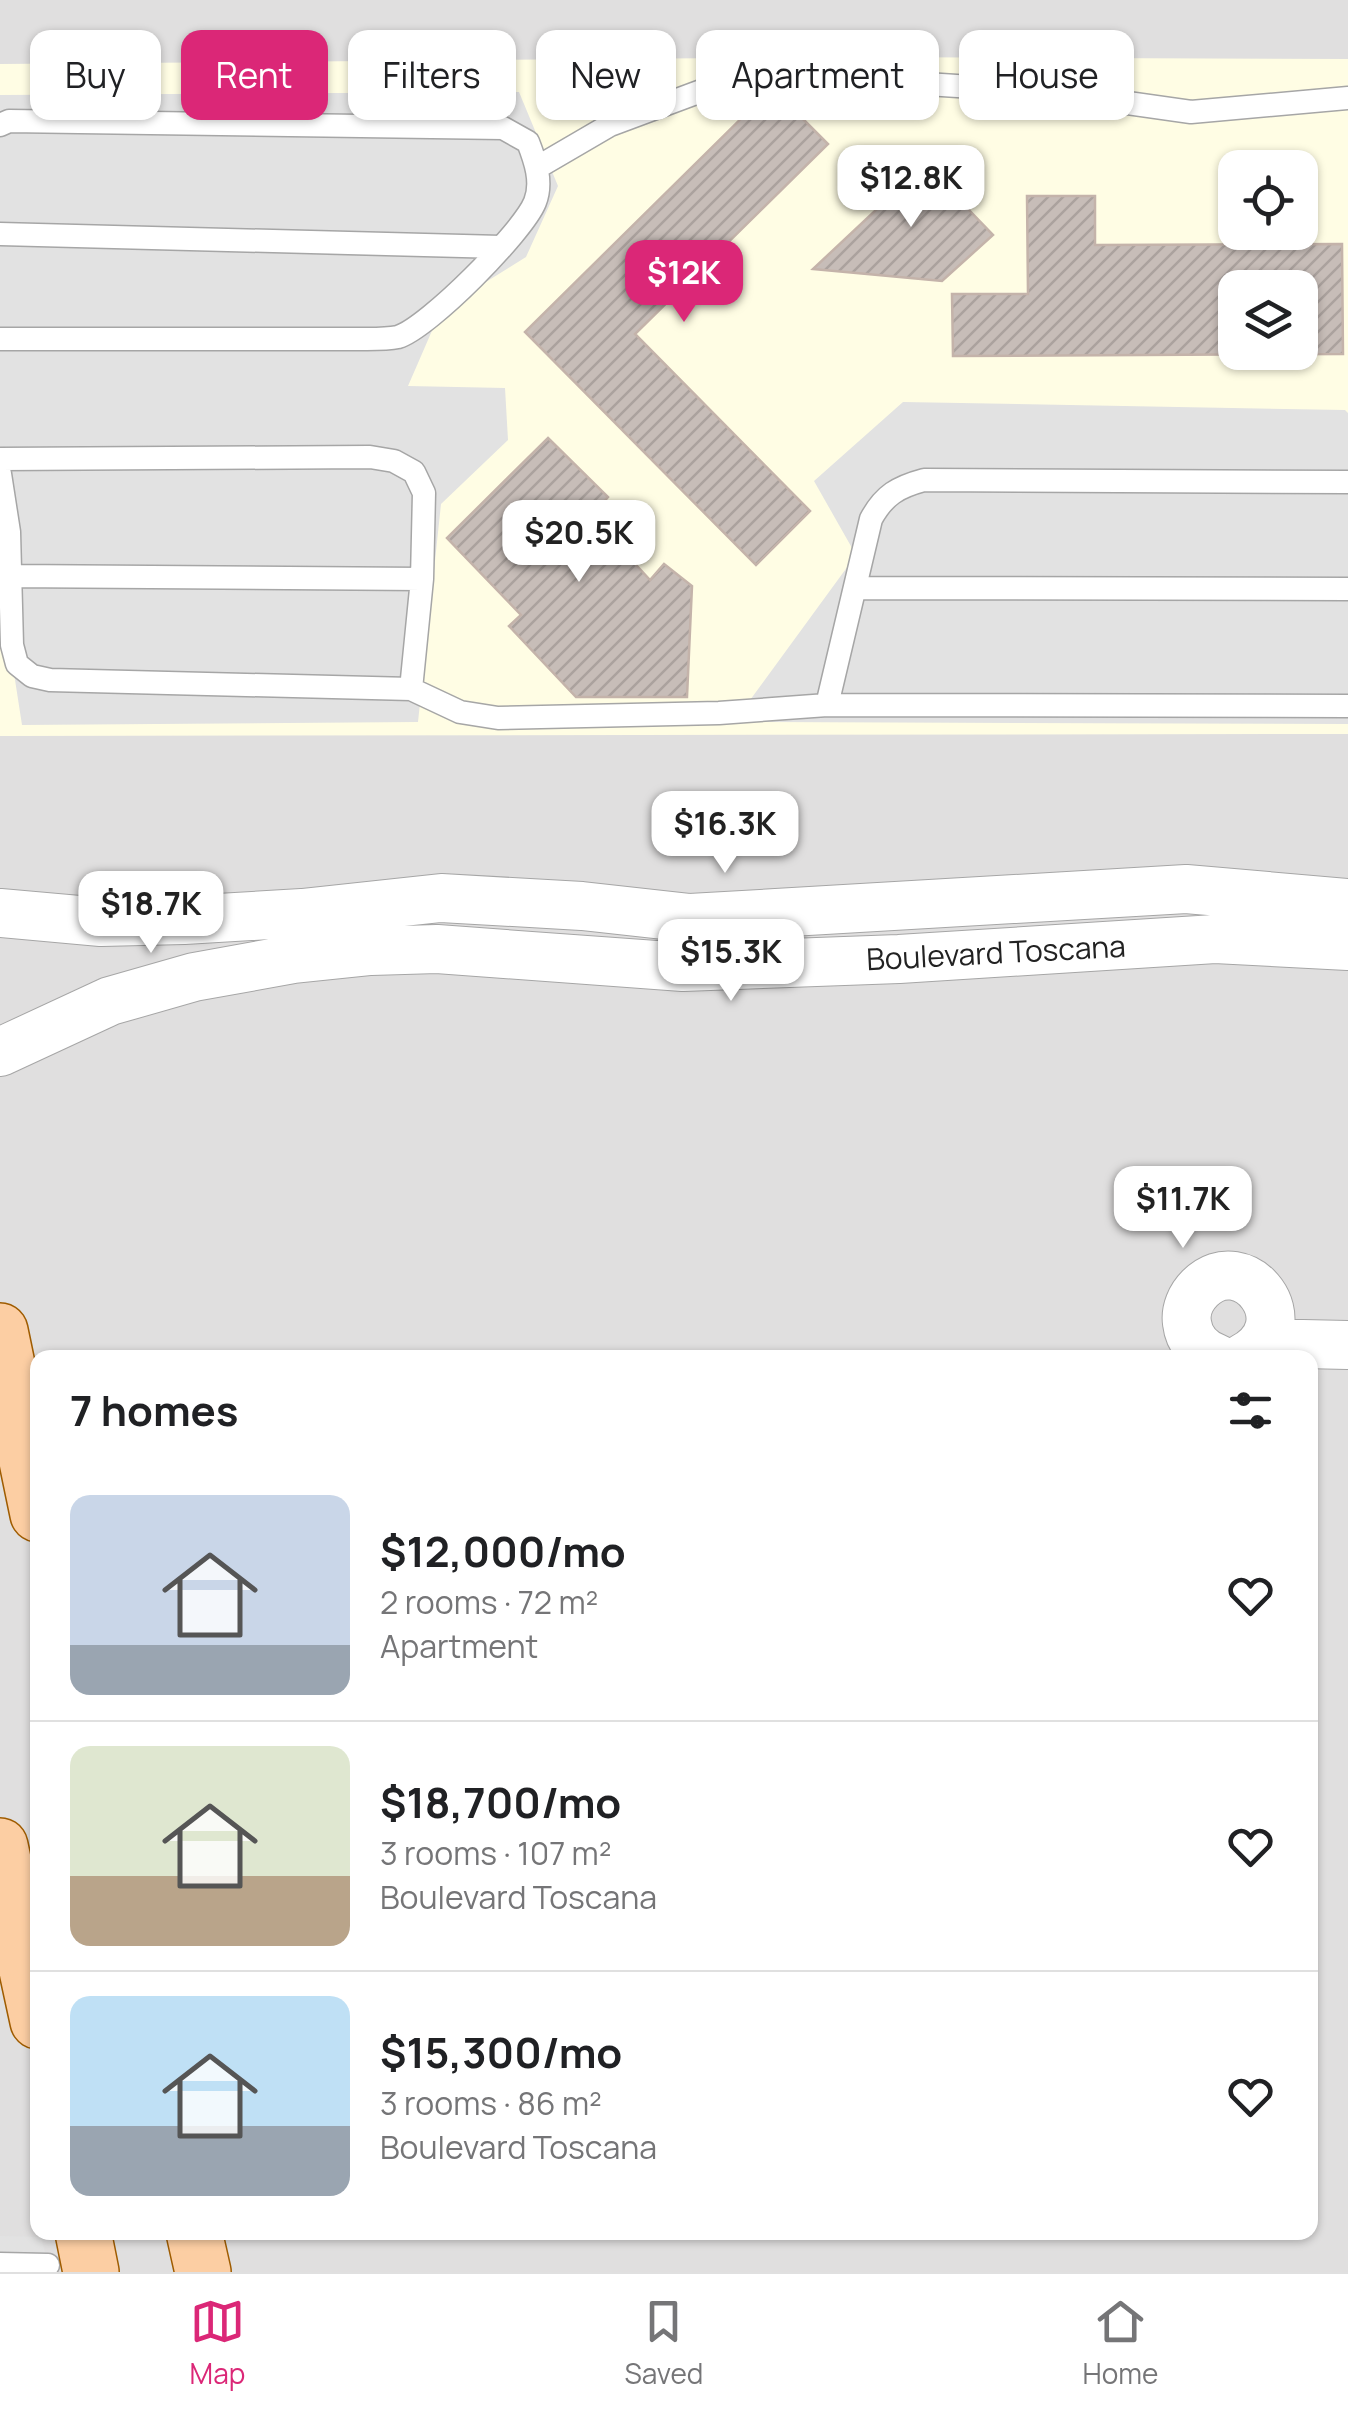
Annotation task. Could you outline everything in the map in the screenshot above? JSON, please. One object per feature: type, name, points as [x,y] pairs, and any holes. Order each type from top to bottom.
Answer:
[{"type":"main road","points":[[0,1331],[24,1508]]},
{"type":"main road","points":[[0,1846],[30,1984]]},
{"type":"main road","points":[[196,2240],[203,2272]]},
{"type":"street","name":"Boulevard Toscana","points":[[0,913],[101,922],[184,920],[302,913],[442,898],[566,904],[690,918],[1186,890],[1348,904]]},
{"type":"street","points":[[683,968],[690,918]]},
{"type":"street","points":[[184,920],[194,977]]},
{"type":"street","name":"Boulevard Toscana","points":[[0,1052],[110,1001],[194,977],[294,959],[437,949],[683,968],[899,959],[1214,938],[1348,946]]},
{"type":"street","points":[[1202,1350],[1192,1338],[1187,1314],[1196,1292],[1214,1278],[1238,1277],[1259,1289],[1270,1310],[1271,1322],[1253,1350]]},
{"type":"street","points":[[1253,1350],[1348,1344]]},
{"type":"lane","points":[[538,168],[610,126],[712,88],[774,74],[1050,92],[1192,112],[1348,98]]},
{"type":"lane","points":[[0,125],[8,121],[503,128],[528,142],[538,168],[536,201],[502,248],[426,322],[398,336],[367,340],[0,340]]},
{"type":"lane","points":[[0,234],[502,248]]},
{"type":"lane","points":[[0,459],[370,456],[394,461],[414,472],[424,493],[422,579],[410,689]]},
{"type":"lane","points":[[0,474],[12,645],[18,664],[32,676],[50,680],[410,689],[460,712],[498,718],[720,713],[827,705],[1348,706]]},
{"type":"lane","points":[[827,705],[872,519],[882,499],[902,486],[924,480],[1348,482]]},
{"type":"lane","points":[[10,576],[422,579]]},
{"type":"lane","points":[[855,588],[1348,589]]},
{"type":"lane","points":[[0,2264],[53,2261]]},
{"type":"shaded area","points":[[0,0],[1348,0],[1348,2272],[0,2272]]},
{"type":"shaded area","points":[[939,57],[959,57],[959,120],[1134,120],[1134,58],[1348,59],[1348,734],[0,736],[0,64],[30,64],[30,120],[161,120],[161,63],[181,63],[181,120],[328,120],[328,61],[348,61],[348,120],[516,120],[516,60],[536,60],[536,120],[676,120],[676,59],[696,58],[696,120],[939,120]]},
{"type":"shaded area","points":[[516,92],[558,186],[526,257],[441,310],[408,386],[505,388],[508,440],[441,504],[418,722],[22,725],[0,583],[0,95],[30,95],[30,120],[161,120],[161,94],[181,94],[181,120],[328,120],[328,93],[348,93],[348,120],[516,120]]},
{"type":"shaded area","points":[[903,402],[1345,410],[1348,724],[734,722],[856,555],[814,481]]},
{"type":"shaded area","points":[[0,2236],[42,2240],[50,2272],[0,2272]]},
{"type":"building","points":[[740,120],[804,120],[828,144],[635,334],[810,511],[756,565],[525,332]]},
{"type":"building","points":[[914,153],[993,235],[942,281],[813,269],[876,210],[867,203]]},
{"type":"building","points":[[1027,196],[1095,196],[1095,245],[1218,245],[1218,250],[1318,250],[1318,244],[1342,244],[1343,354],[1318,354],[1318,270],[1218,270],[1218,355],[953,356],[952,294],[1028,294]]},
{"type":"building","points":[[548,438],[608,497],[591,516],[650,580],[664,564],[692,586],[687,697],[576,697],[509,626],[521,615],[447,538]]}]
